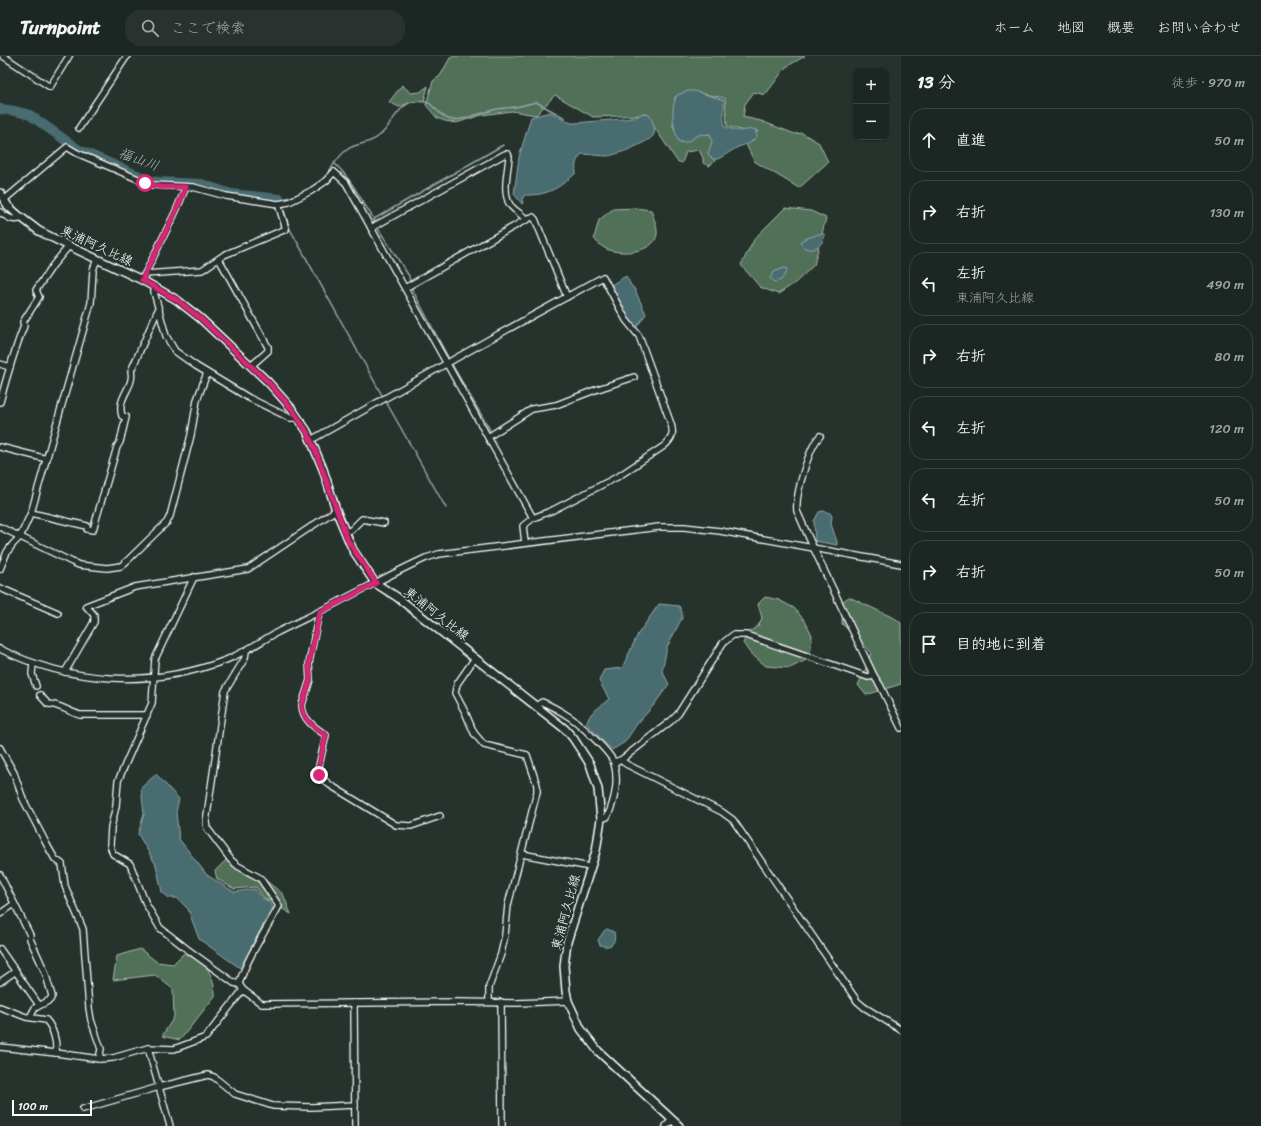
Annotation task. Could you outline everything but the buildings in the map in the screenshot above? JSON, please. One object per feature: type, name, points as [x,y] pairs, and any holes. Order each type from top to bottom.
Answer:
[{"type":"main road","name":"東浦阿久比線","points":[[2,196],[22,218],[39,231],[97,259],[144,277],[155,287],[177,300],[200,318],[280,395],[298,418],[311,440],[323,469],[336,510],[353,550],[376,583],[475,658],[565,729],[573,738],[590,764],[598,789],[601,819],[598,840],[571,926],[565,953],[564,978],[568,1001],[580,1028],[588,1040],[679,1126]]},
{"type":"street","points":[[3,56],[50,87],[69,56]]},
{"type":"street","points":[[79,128],[127,56]]},
{"type":"street","points":[[2,196],[67,147],[77,153],[152,186],[200,188],[238,198],[278,204],[293,200],[311,191],[326,181],[334,172],[346,183],[533,518]]},
{"type":"street","points":[[371,228],[507,154],[509,157],[507,199],[514,209],[526,220]]},
{"type":"street","points":[[144,277],[186,187]]},
{"type":"street","points":[[144,277],[202,270],[224,255],[286,229],[278,204]]},
{"type":"street","points":[[0,212],[9,218],[16,220],[22,218]]},
{"type":"street","points":[[405,288],[533,217],[536,219],[567,297]]},
{"type":"street","points":[[0,402],[14,357],[14,351],[24,326],[23,322],[39,297],[36,290],[53,265],[69,246]]},
{"type":"street","points":[[0,569],[7,552],[20,537],[32,513],[91,303],[93,270],[97,259]]},
{"type":"street","points":[[219,259],[268,347],[268,351],[250,366]]},
{"type":"street","points":[[311,440],[603,277],[626,320],[639,336],[673,431],[672,436],[664,446],[620,476],[525,522],[523,526],[525,543]]},
{"type":"street","points":[[155,287],[154,292],[166,336],[171,347],[178,354],[249,398],[290,418],[298,418]]},
{"type":"street","points":[[32,513],[87,526],[87,529],[93,530],[117,447],[120,442],[126,417],[122,416],[119,408],[132,377],[131,371],[159,310]]},
{"type":"street","points":[[0,364],[10,367]]},
{"type":"street","points":[[0,527],[79,565],[113,568],[120,566],[167,522],[170,516],[191,435],[196,400],[207,373]]},
{"type":"street","points":[[488,437],[532,409],[556,405],[634,377]]},
{"type":"street","points":[[820,436],[813,446],[796,498],[797,511],[874,676],[901,728]]},
{"type":"street","points":[[0,448],[47,459]]},
{"type":"street","points":[[65,672],[94,622],[94,615],[86,606],[135,587],[248,569],[336,510]]},
{"type":"street","points":[[345,532],[351,530],[362,518],[384,523]]},
{"type":"street","points":[[0,649],[33,663],[82,676],[117,679],[185,672],[226,660],[246,651],[408,566],[439,554],[658,527],[678,527],[720,531],[901,564]]},
{"type":"street","points":[[194,577],[155,659],[153,698],[118,781],[116,806],[111,826],[110,845],[113,854],[130,864],[146,904],[160,928],[234,984],[239,984]]},
{"type":"street","points":[[0,588],[58,614]]},
{"type":"street","points":[[320,612],[309,663],[310,680],[302,705],[302,710],[310,724],[326,735],[318,770],[319,775],[330,785],[396,825],[411,826],[440,816]]},
{"type":"street","points":[[614,762],[621,760],[678,714],[723,644],[733,635],[746,635],[868,676],[874,676]]},
{"type":"street","points":[[239,984],[242,975],[280,906],[260,878],[238,866],[231,860],[208,828],[206,822],[225,691],[245,658],[246,651]]},
{"type":"street","points":[[475,658],[457,684],[455,693],[456,697],[465,712],[474,733],[484,745],[527,755],[537,785],[537,792],[508,905],[505,935],[501,954],[489,987],[489,1002]]},
{"type":"street","points":[[33,663],[32,674],[36,686]]},
{"type":"street","points":[[40,695],[48,704],[80,715],[146,715]]},
{"type":"street","points":[[536,706],[542,702],[573,719],[606,750],[614,762],[617,779],[612,807],[607,817],[601,819]]},
{"type":"street","points":[[0,748],[14,773],[23,799],[46,845],[55,859],[62,864],[65,886],[83,929],[90,1008],[101,1049],[99,1060]]},
{"type":"street","points":[[621,760],[626,764],[722,812],[733,820],[857,1001],[901,1030]]},
{"type":"street","points":[[522,854],[590,867]]},
{"type":"street","points":[[0,879],[30,935],[30,939],[45,972],[52,996],[50,1000],[36,1008],[30,1016]]},
{"type":"street","points":[[0,914],[14,904]]},
{"type":"street","points":[[0,949],[40,1005]]},
{"type":"street","points":[[0,982],[16,971]]},
{"type":"street","points":[[239,984],[243,990],[262,1004],[568,1001]]},
{"type":"street","points":[[0,1047],[56,1053],[99,1060],[113,1058],[148,1048],[174,1048],[206,1037],[243,990]]},
{"type":"street","points":[[501,1002],[502,1126]]},
{"type":"street","points":[[354,1003],[355,1126]]},
{"type":"street","points":[[0,1007],[26,1017],[30,1016],[46,1020],[53,1031],[56,1053]]},
{"type":"street","points":[[148,1048],[170,1126]]},
{"type":"street","points":[[84,1109],[159,1087],[211,1076],[236,1094],[273,1106],[355,1106]]},
{"type":"street","points":[[666,1126],[672,1120]]},
{"type":"green space","points":[[455,56],[805,56],[786,67],[765,95],[754,92],[745,104],[743,117],[761,121],[795,134],[802,133],[819,143],[828,162],[799,188],[754,161],[746,144],[758,131],[747,132],[727,126],[725,98],[699,93],[675,97],[673,126],[682,143],[698,134],[711,134],[714,144],[711,154],[715,161],[709,166],[703,163],[703,158],[699,150],[686,152],[682,163],[677,161],[646,115],[593,117],[555,95],[536,115],[512,111],[482,115],[456,123],[445,121],[437,118],[426,105],[433,81],[440,76],[450,58]]},
{"type":"green space","points":[[402,85],[411,93],[420,92],[428,86],[424,101],[411,102],[399,107],[389,102]]},
{"type":"green space","points":[[635,208],[651,210],[657,231],[655,241],[642,249],[625,252],[609,250],[598,243],[594,238],[599,220],[613,209]]},
{"type":"green space","points":[[785,208],[811,211],[826,218],[814,265],[795,283],[778,294],[760,287],[741,265],[755,238]]},
{"type":"green space","points":[[765,597],[779,600],[794,608],[805,621],[812,635],[810,658],[790,668],[766,666],[750,653],[743,643],[749,632],[758,626],[762,618],[758,604]]},
{"type":"green space","points":[[849,597],[896,619],[901,623],[901,684],[866,695],[858,685],[867,666],[871,652],[842,624],[843,601]]},
{"type":"green space","points":[[227,859],[248,876],[265,880],[283,894],[291,914],[263,897],[256,887],[234,889],[217,879],[215,871]]},
{"type":"green space","points":[[140,949],[157,962],[173,964],[184,953],[204,964],[210,974],[215,989],[215,996],[180,1040],[162,1036],[174,1017],[173,989],[155,975],[113,980],[117,956]]},
{"type":"water","points":[[688,91],[694,91],[724,100],[725,127],[738,131],[755,129],[757,136],[750,143],[738,147],[718,159],[713,159],[708,154],[712,141],[710,134],[698,135],[687,142],[679,142],[675,131],[673,118],[675,100],[677,95]]},
{"type":"water","points":[[550,112],[571,123],[634,118],[643,113],[649,115],[654,125],[654,134],[650,139],[638,145],[612,155],[604,156],[582,154],[576,162],[576,173],[570,178],[553,190],[540,194],[525,195],[522,199],[522,204],[514,194],[519,157],[531,117]]},
{"type":"water","points":[[819,234],[824,234],[825,236],[818,247],[807,249],[800,243],[802,240]]},
{"type":"water","points":[[784,268],[787,269],[787,271],[781,280],[775,282],[770,278],[774,272]]},
{"type":"water","points":[[626,276],[634,288],[646,314],[636,328],[630,322],[611,285]]},
{"type":"water","points":[[823,511],[830,513],[832,516],[831,524],[837,545],[815,541],[814,521],[819,512]]},
{"type":"water","points":[[659,604],[679,606],[682,612],[682,618],[667,647],[662,671],[669,684],[654,705],[637,724],[625,742],[612,750],[586,723],[591,714],[609,699],[599,681],[604,670],[622,668],[638,634]]},
{"type":"water","points":[[156,774],[179,799],[176,812],[179,839],[207,875],[234,892],[255,889],[262,898],[269,902],[273,907],[240,968],[199,939],[188,909],[177,898],[169,898],[162,892],[156,865],[138,834],[144,814],[141,788]]},
{"type":"water","points":[[607,929],[614,932],[614,942],[610,946],[600,945],[598,940]]},
{"type":"waterway","points":[[383,397],[290,229],[280,199],[287,198],[307,190],[319,182],[324,178],[345,151],[375,139],[385,130],[399,111],[410,103],[429,103],[442,115],[448,119],[454,120],[497,109],[516,107],[536,102],[565,118],[565,121]]},
{"type":"waterway","name":"福山川","points":[[0,109],[30,115],[79,150],[151,181],[201,184],[231,194],[280,199]]},
{"type":"waterway","points":[[334,163],[351,182],[374,219],[503,145]]},
{"type":"waterway","points":[[374,219],[375,223]]},
{"type":"waterway","points":[[377,227],[409,276],[410,283]]},
{"type":"waterway","points":[[411,287],[449,359]]},
{"type":"waterway","points":[[451,363],[490,430]]},
{"type":"waterway","points":[[385,400],[446,508]]},
{"type":"route","points":[[145,183],[160,187],[186,187],[176,211],[142,280],[177,300],[200,318],[268,382],[292,409],[307,432],[316,452],[348,541],[376,583],[320,612],[309,663],[310,680],[302,705],[302,710],[310,724],[326,735],[318,770],[319,775]]}]
